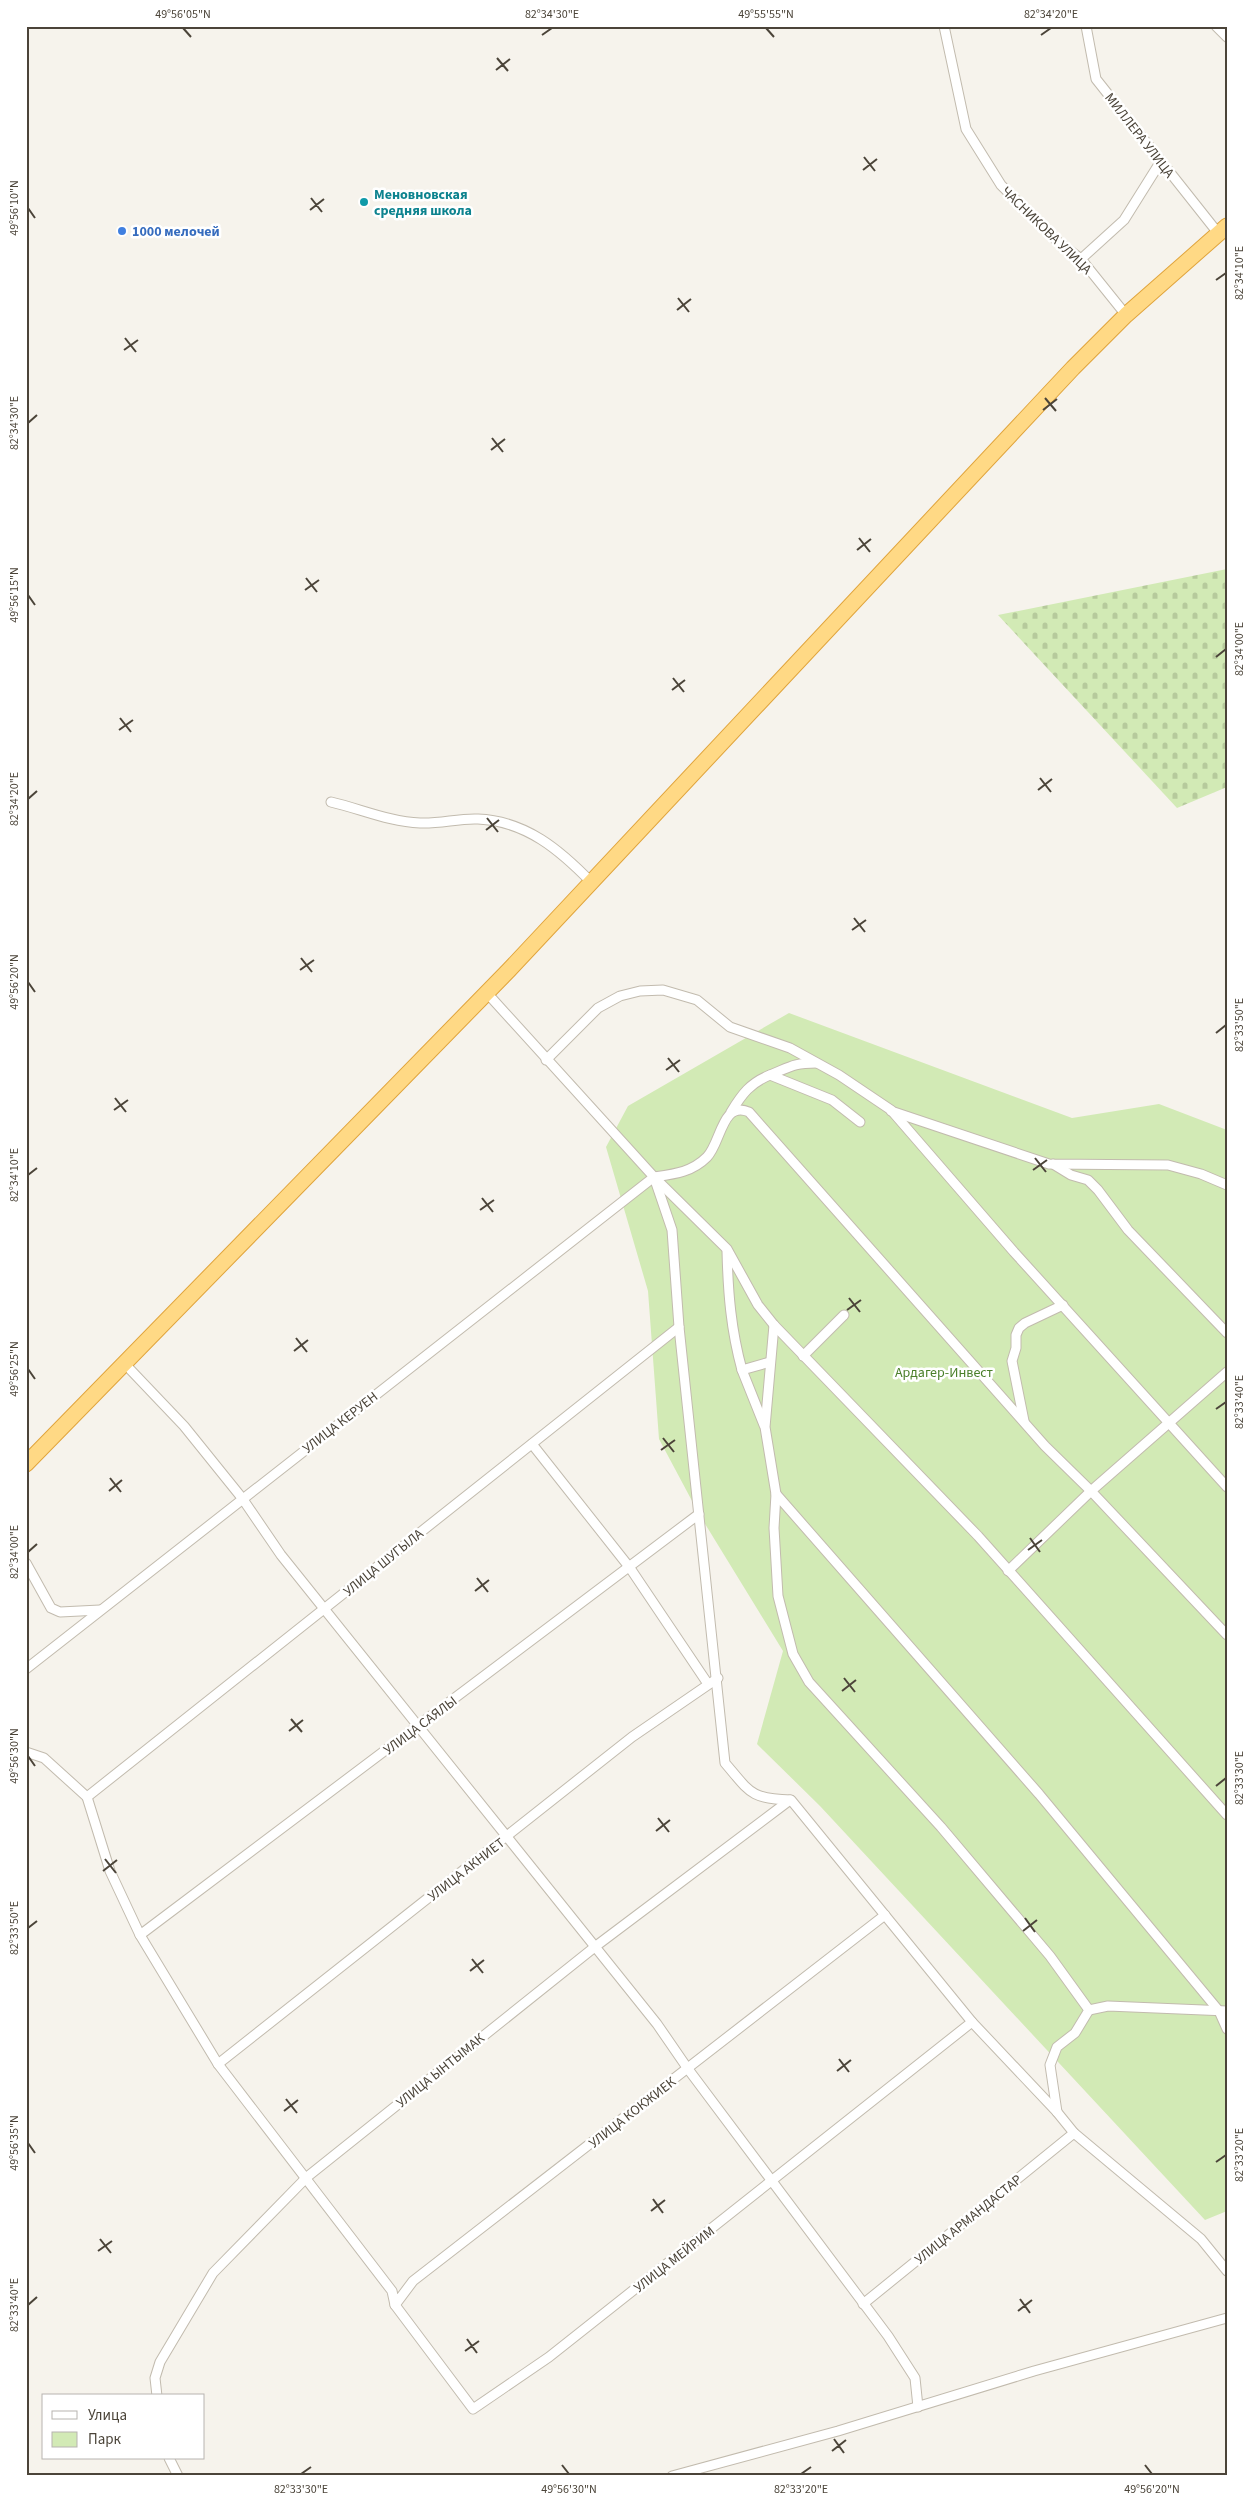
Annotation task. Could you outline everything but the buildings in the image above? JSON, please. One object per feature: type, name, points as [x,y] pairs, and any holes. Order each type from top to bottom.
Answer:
[{"type":"highway","points":[[26,1464],[592,883],[1073,368],[1126,315],[1222,229]]},
{"type":"street","name":"ЧАСНИКОВА УЛИЦА","points":[[944,26],[966,129],[1001,185],[1058,241],[1081,259],[1126,315]]},
{"type":"street","name":"МИЛЛЕРА УЛИЦА","points":[[1086,26],[1096,79],[1161,161],[1222,229]]},
{"type":"street","points":[[1216,26],[1227,37]]},
{"type":"street","points":[[1081,259],[1124,220],[1161,161]]},
{"type":"street","points":[[331,802],[392,820],[420,823],[477,818],[527,830],[558,849],[592,883]]},
{"type":"street","points":[[546,1060],[598,1008],[620,996],[640,991],[663,990],[697,1000],[730,1027],[790,1048],[818,1063],[891,1110],[1053,1164],[1071,1175],[1088,1180],[1098,1190],[1128,1230],[1227,1333]]},
{"type":"street","points":[[487,992],[546,1060],[654,1177],[727,1249],[758,1305],[774,1325],[951,1507],[1227,1815]]},
{"type":"street","points":[[654,1177],[684,1173],[708,1156],[715,1145],[724,1120],[743,1093],[752,1084],[789,1065],[818,1063]]},
{"type":"street","points":[[770,1076],[832,1100],[860,1122]]},
{"type":"street","points":[[729,1114],[742,1109],[750,1112],[832,1208],[1045,1446],[1092,1491],[1227,1635]]},
{"type":"street","points":[[891,1110],[1063,1306],[1227,1487]]},
{"type":"street","points":[[1053,1164],[1168,1165],[1201,1174],[1227,1185]]},
{"type":"street","points":[[654,1177],[672,1230],[679,1327],[726,1763],[751,1793],[767,1800],[790,1800],[972,2022],[1057,2112],[1074,2133],[1201,2239],[1227,2271]]},
{"type":"street","name":"УЛИЦА КЕРУЕН","points":[[26,1669],[654,1177]]},
{"type":"street","points":[[727,1249],[728,1304],[733,1337],[742,1370],[765,1428],[776,1494],[774,1528],[778,1596],[793,1654],[809,1682],[941,1827],[1050,1956],[1089,2010]]},
{"type":"street","points":[[1024,1422],[1012,1361],[1016,1348],[1016,1335],[1019,1328],[1025,1324],[1063,1306]]},
{"type":"street","points":[[803,1356],[844,1314]]},
{"type":"street","points":[[765,1428],[774,1325]]},
{"type":"street","name":"УЛИЦА ШУГЫЛА","points":[[87,1796],[679,1327]]},
{"type":"street","points":[[742,1370],[770,1362]]},
{"type":"street","points":[[124,1363],[184,1426],[242,1498],[281,1555],[417,1727],[596,1946],[657,2024],[688,2069],[863,2304],[915,2378],[918,2408]]},
{"type":"street","points":[[1008,1571],[1092,1491],[1168,1422],[1227,1372]]},
{"type":"street","points":[[532,1444],[630,1568],[708,1684]]},
{"type":"street","points":[[776,1494],[1039,1794],[1223,2011],[1227,2029]]},
{"type":"street","name":"УЛИЦА САЯЛЫ","points":[[140,1935],[630,1568],[699,1514]]},
{"type":"street","points":[[26,1563],[51,1608],[60,1612],[100,1610]]},
{"type":"street","name":"УЛИЦА АКНИЕТ","points":[[218,2064],[632,1737],[718,1678]]},
{"type":"street","points":[[26,1752],[44,1758],[87,1796],[110,1870],[140,1935],[218,2064],[307,2177],[392,2291],[396,2305]]},
{"type":"street","name":"УЛИЦА ЫНТЫМАК","points":[[157,2394],[155,2378],[160,2362],[213,2273],[307,2177],[596,1946],[790,1800]]},
{"type":"street","name":"УЛИЦА КОКЖИЕК","points":[[396,2305],[413,2281],[885,1915]]},
{"type":"street","points":[[1057,2112],[1050,2065],[1057,2047],[1075,2032],[1089,2010],[1108,2006],[1223,2011]]},
{"type":"street","name":"УЛИЦА МЕЙРИМ","points":[[396,2305],[473,2408],[549,2357],[773,2182],[972,2022]]},
{"type":"street","name":"УЛИЦА АРМАНДАСТАР","points":[[863,2304],[1074,2133]]},
{"type":"street","points":[[672,2476],[918,2408],[1034,2371],[1227,2318]]},
{"type":"street","points":[[169,2460],[178,2476]]},
{"type":"green space","points":[[1227,569],[1227,787],[1177,808],[998,615]]},
{"type":"green space","name":"Ардагер-Инвест","points":[[789,1013],[1072,1118],[1159,1104],[1227,1130],[1227,2211],[1205,2220],[820,1806],[757,1744],[783,1651],[699,1514],[659,1439],[648,1291],[606,1147],[628,1106]]},
{"type":"place","name":"Меновновская средняя школа","points":[[364,202]]},
{"type":"place","name":"1000 мелочей","points":[[122,231]]}]
